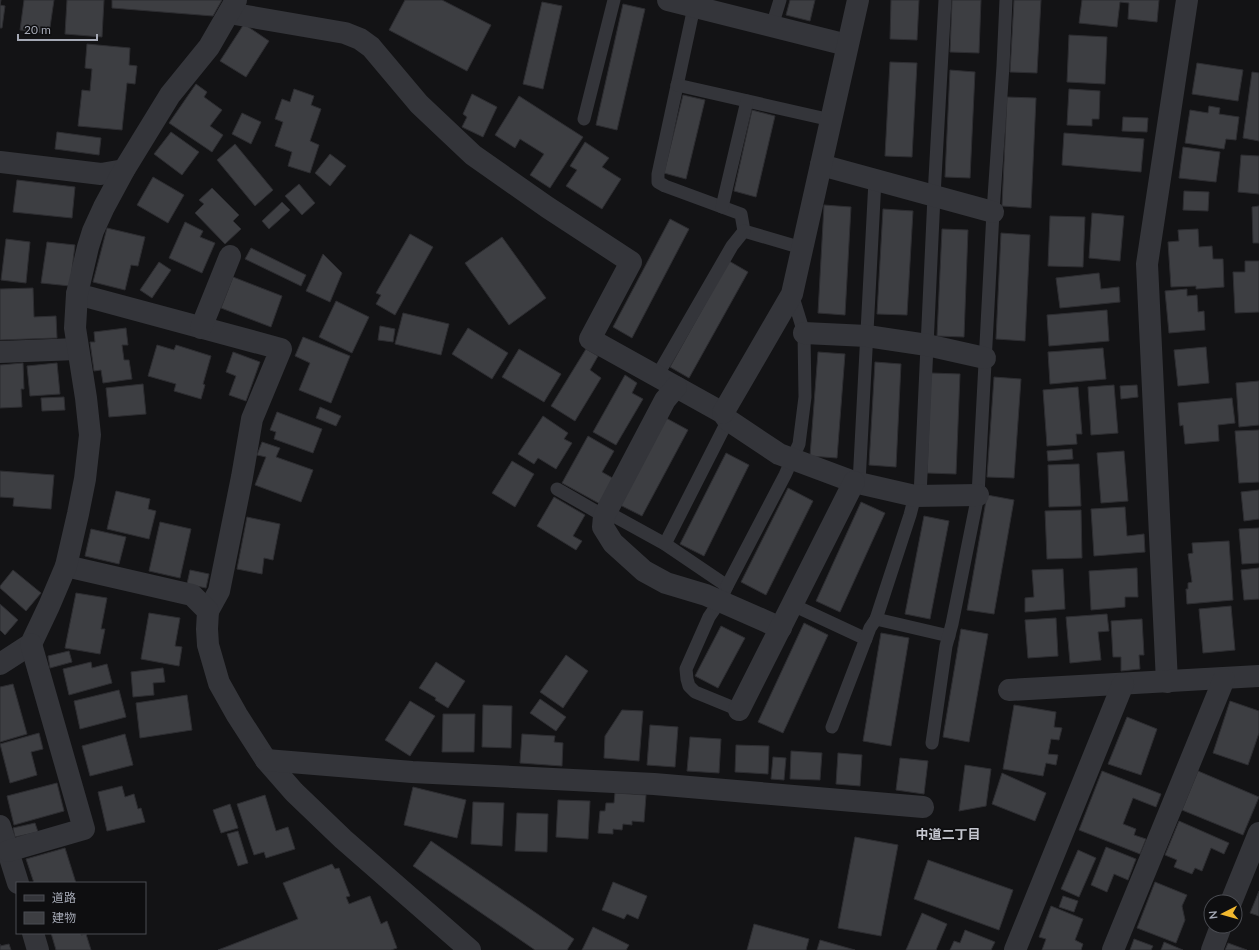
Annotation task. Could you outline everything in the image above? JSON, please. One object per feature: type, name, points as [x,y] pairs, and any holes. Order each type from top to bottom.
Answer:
[{"type":"street","points":[[668,0],[706,6],[772,26],[847,45]]},
{"type":"street","points":[[726,416],[792,294],[858,0]]},
{"type":"street","points":[[1167,682],[1147,264],[1187,0]]},
{"type":"street","points":[[0,664],[31,644],[49,606],[66,566],[85,479],[90,435],[75,328],[77,294],[93,231],[124,170],[170,95],[209,46],[233,7],[345,32],[371,47],[419,104],[473,155],[547,207],[631,262],[590,339],[726,416],[779,454],[792,460],[856,483],[917,496],[978,495]]},
{"type":"street","points":[[0,162],[101,174],[124,170]]},
{"type":"street","points":[[821,165],[992,212]]},
{"type":"street","points":[[201,328],[230,256]]},
{"type":"street","points":[[77,294],[281,349],[252,419],[242,478],[219,591],[208,611],[208,645],[219,682],[237,715],[266,760],[294,792],[343,839],[470,950]]},
{"type":"street","points":[[804,333],[867,336],[927,345],[985,358]]},
{"type":"street","points":[[0,352],[77,349]]},
{"type":"street","points":[[676,387],[665,400],[606,514],[603,526],[613,543],[644,571],[666,583],[706,595],[723,594],[781,628]]},
{"type":"street","points":[[739,710],[856,483]]},
{"type":"street","points":[[66,566],[192,595],[208,611]]},
{"type":"street","points":[[8,851],[84,829],[31,644]]},
{"type":"street","points":[[1009,690],[1259,676]]},
{"type":"street","points":[[1113,950],[1224,679]]},
{"type":"street","points":[[1015,950],[1123,684]]},
{"type":"street","points":[[266,760],[412,772],[654,784],[923,806]]},
{"type":"street","points":[[0,826],[18,882]]},
{"type":"street","points":[[1234,894],[1259,833]]},
{"type":"street","points":[[33,934],[38,950]]},
{"type":"street","points":[[1212,950],[1218,934]]},
{"type":"lane","points":[[584,119],[614,0]]},
{"type":"lane","points":[[772,26],[780,0]]},
{"type":"lane","points":[[832,727],[870,628],[876,619],[917,496],[927,345],[945,0]]},
{"type":"lane","points":[[932,743],[946,646],[978,495],[992,212],[1004,66],[1006,0]]},
{"type":"lane","points":[[657,376],[732,246],[744,231],[741,214],[664,186],[658,182],[658,174],[677,85],[706,6]]},
{"type":"lane","points":[[677,85],[831,120]]},
{"type":"lane","points":[[722,207],[747,101]]},
{"type":"lane","points":[[856,483],[867,336],[876,180]]},
{"type":"lane","points":[[744,231],[802,248]]},
{"type":"lane","points":[[739,710],[695,692],[686,679],[686,669],[709,617],[723,594],[799,444],[805,397],[804,333],[792,294]]},
{"type":"lane","points":[[665,544],[726,416]]},
{"type":"lane","points":[[557,489],[665,544],[723,594]]},
{"type":"lane","points":[[793,606],[866,639]]},
{"type":"lane","points":[[876,619],[949,636]]},
{"type":"building","points":[[24,0],[54,0],[49,34],[20,30]]},
{"type":"building","points":[[67,0],[104,0],[102,37],[65,34]]},
{"type":"building","points":[[112,0],[222,0],[213,16],[112,8]]},
{"type":"building","points":[[405,0],[442,0],[491,25],[467,71],[389,30]]},
{"type":"building","points":[[790,0],[815,0],[810,21],[786,15]]},
{"type":"building","points":[[891,0],[919,0],[917,40],[890,39]]},
{"type":"building","points":[[952,0],[981,0],[979,53],[950,52]]},
{"type":"building","points":[[1014,0],[1041,0],[1037,73],[1010,72]]},
{"type":"building","points":[[1082,0],[1159,0],[1157,22],[1128,19],[1129,3],[1120,2],[1117,27],[1079,23]]},
{"type":"building","points":[[542,2],[562,6],[543,89],[523,84]]},
{"type":"building","points":[[623,4],[645,9],[617,130],[596,125]]},
{"type":"building","points":[[0,5],[5,6],[2,28],[0,28]]},
{"type":"building","points":[[244,24],[269,41],[246,77],[220,61]]},
{"type":"building","points":[[1069,35],[1107,37],[1105,84],[1067,82]]},
{"type":"building","points":[[87,44],[130,48],[129,65],[137,66],[135,84],[127,83],[122,130],[78,126],[82,90],[90,91],[92,69],[85,68]]},
{"type":"building","points":[[890,62],[917,63],[912,157],[885,156]]},
{"type":"building","points":[[1197,63],[1243,70],[1238,101],[1192,94]]},
{"type":"building","points":[[950,70],[975,72],[970,178],[945,177]]},
{"type":"building","points":[[1252,72],[1259,73],[1259,141],[1243,138]]},
{"type":"building","points":[[196,84],[207,92],[204,97],[222,110],[210,126],[223,135],[212,152],[169,123]]},
{"type":"building","points":[[294,89],[314,96],[311,105],[321,109],[310,141],[319,145],[310,173],[288,166],[292,152],[275,146],[283,122],[275,119],[282,99],[290,102]]},
{"type":"building","points":[[1069,89],[1100,91],[1099,119],[1092,119],[1092,126],[1067,125]]},
{"type":"building","points":[[472,94],[497,107],[483,137],[462,127],[467,117],[463,114]]},
{"type":"building","points":[[683,95],[705,100],[686,179],[664,173]]},
{"type":"building","points":[[519,96],[583,137],[550,188],[530,175],[544,154],[520,139],[515,148],[495,135]]},
{"type":"building","points":[[1007,97],[1036,98],[1031,208],[1002,206]]},
{"type":"building","points":[[1209,106],[1220,108],[1219,114],[1239,117],[1236,140],[1226,139],[1224,149],[1185,143],[1190,110],[1208,113]]},
{"type":"building","points":[[752,110],[775,116],[756,197],[734,191]]},
{"type":"building","points":[[242,113],[261,122],[251,144],[232,134]]},
{"type":"building","points":[[1123,117],[1148,118],[1147,132],[1122,131]]},
{"type":"building","points":[[57,132],[101,138],[99,155],[55,149]]},
{"type":"building","points":[[171,132],[199,152],[182,175],[154,154]]},
{"type":"building","points":[[1064,133],[1144,139],[1141,172],[1062,165]]},
{"type":"building","points":[[585,142],[609,158],[602,167],[621,179],[602,209],[566,186],[577,170],[570,166]]},
{"type":"building","points":[[235,144],[273,190],[255,206],[217,160]]},
{"type":"building","points":[[1183,147],[1220,152],[1216,182],[1179,178]]},
{"type":"building","points":[[330,154],[346,166],[330,186],[315,173]]},
{"type":"building","points":[[1241,155],[1259,156],[1259,194],[1238,192]]},
{"type":"building","points":[[153,177],[184,195],[168,223],[137,205]]},
{"type":"building","points":[[17,180],[75,187],[72,218],[13,212]]},
{"type":"building","points":[[299,184],[315,203],[302,215],[285,196]]},
{"type":"building","points":[[212,188],[239,215],[233,221],[241,229],[225,244],[195,213],[204,204],[199,200]]},
{"type":"building","points":[[1184,191],[1209,192],[1208,211],[1183,210]]},
{"type":"building","points":[[282,202],[290,210],[269,229],[262,221]]},
{"type":"building","points":[[824,205],[851,207],[845,315],[818,313]]},
{"type":"building","points":[[1259,206],[1259,243],[1253,243],[1252,207]]},
{"type":"building","points":[[883,209],[913,211],[907,315],[877,314]]},
{"type":"building","points":[[1092,213],[1124,216],[1120,261],[1089,258]]},
{"type":"building","points":[[1050,216],[1085,217],[1083,267],[1048,266]]},
{"type":"building","points":[[670,219],[689,229],[632,338],[613,327]]},
{"type":"building","points":[[185,222],[203,231],[200,237],[215,243],[202,273],[169,258]]},
{"type":"building","points":[[107,228],[145,237],[138,266],[131,265],[125,290],[93,282]]},
{"type":"building","points":[[942,229],[968,230],[964,337],[937,336]]},
{"type":"building","points":[[1198,229],[1199,247],[1212,246],[1213,259],[1223,259],[1224,287],[1196,289],[1196,286],[1171,287],[1168,242],[1179,241],[1178,230]]},
{"type":"building","points":[[1001,233],[1030,235],[1025,341],[996,339]]},
{"type":"building","points":[[410,234],[433,247],[395,315],[376,304],[381,295],[376,293]]},
{"type":"building","points":[[502,237],[546,298],[509,325],[465,263]]},
{"type":"building","points":[[6,239],[30,242],[26,283],[1,280]]},
{"type":"building","points":[[47,242],[75,245],[70,286],[41,283]]},
{"type":"building","points":[[251,248],[306,275],[301,286],[245,259]]},
{"type":"building","points":[[323,254],[342,273],[330,302],[306,291]]},
{"type":"building","points":[[729,261],[748,272],[689,378],[670,367]]},
{"type":"building","points":[[1245,261],[1259,261],[1259,312],[1235,313],[1233,272],[1245,272]]},
{"type":"building","points":[[159,262],[171,270],[152,298],[140,290]]},
{"type":"building","points":[[1099,273],[1101,289],[1119,287],[1120,302],[1060,308],[1056,278]]},
{"type":"building","points":[[233,277],[282,296],[271,327],[221,308]]},
{"type":"building","points":[[33,288],[34,317],[56,316],[57,338],[0,340],[0,289]]},
{"type":"building","points":[[1187,289],[1187,296],[1197,295],[1198,312],[1204,311],[1205,330],[1169,333],[1165,291]]},
{"type":"building","points":[[336,301],[369,317],[352,353],[319,337]]},
{"type":"building","points":[[1107,310],[1109,341],[1049,346],[1047,315]]},
{"type":"building","points":[[403,313],[449,324],[441,355],[395,344]]},
{"type":"building","points":[[380,326],[395,329],[393,342],[378,340]]},
{"type":"building","points":[[126,328],[128,345],[122,345],[124,360],[129,360],[132,379],[103,383],[101,370],[94,371],[90,342],[95,342],[94,332]]},
{"type":"building","points":[[468,328],[508,353],[492,379],[452,354]]},
{"type":"building","points":[[303,337],[350,356],[331,403],[299,390],[310,363],[295,356]]},
{"type":"building","points":[[157,345],[174,350],[176,345],[211,356],[203,384],[205,385],[201,399],[174,391],[176,384],[148,376]]},
{"type":"building","points":[[1206,347],[1209,383],[1178,386],[1174,350]]},
{"type":"building","points":[[1103,348],[1106,379],[1050,384],[1048,352]]},
{"type":"building","points":[[519,349],[561,374],[544,402],[502,377]]},
{"type":"building","points":[[586,349],[598,356],[590,370],[601,378],[575,421],[551,406]]},
{"type":"building","points":[[233,352],[260,362],[246,401],[229,395],[236,376],[226,372]]},
{"type":"building","points":[[818,352],[845,354],[837,458],[810,456]]},
{"type":"building","points":[[875,362],[901,364],[896,467],[869,465]]},
{"type":"building","points":[[23,363],[24,389],[21,389],[22,407],[0,408],[0,365]]},
{"type":"building","points":[[57,363],[60,394],[30,396],[27,366]]},
{"type":"building","points":[[931,373],[960,374],[956,474],[927,473]]},
{"type":"building","points":[[625,375],[637,383],[632,393],[643,399],[616,445],[593,432]]},
{"type":"building","points":[[994,377],[1021,379],[1014,478],[987,477]]},
{"type":"building","points":[[1259,381],[1259,425],[1239,427],[1236,383]]},
{"type":"building","points":[[143,384],[146,414],[109,417],[106,388]]},
{"type":"building","points":[[1114,385],[1118,433],[1091,435],[1088,387]]},
{"type":"building","points":[[1137,385],[1138,397],[1121,399],[1120,386]]},
{"type":"building","points":[[1078,387],[1082,434],[1076,434],[1077,444],[1047,446],[1043,390]]},
{"type":"building","points":[[64,397],[65,410],[42,411],[41,398]]},
{"type":"building","points":[[1232,398],[1235,423],[1218,425],[1219,441],[1185,444],[1183,425],[1180,426],[1178,403]]},
{"type":"building","points":[[320,407],[341,416],[336,426],[316,418]]},
{"type":"building","points":[[277,412],[322,429],[313,453],[274,439],[276,432],[270,430]]},
{"type":"building","points":[[543,416],[568,433],[564,439],[572,443],[556,469],[538,458],[534,464],[518,454]]},
{"type":"building","points":[[666,418],[688,430],[642,516],[620,505]]},
{"type":"building","points":[[1259,430],[1259,482],[1239,483],[1235,431]]},
{"type":"building","points":[[588,436],[614,451],[602,472],[616,480],[602,505],[562,483]]},
{"type":"building","points":[[262,442],[280,448],[276,457],[313,470],[301,502],[255,485],[266,457],[257,455]]},
{"type":"building","points":[[1072,449],[1073,459],[1048,461],[1047,451]]},
{"type":"building","points":[[1124,451],[1128,501],[1101,503],[1097,453]]},
{"type":"building","points":[[726,453],[749,465],[704,556],[680,544]]},
{"type":"building","points":[[512,461],[534,474],[515,507],[492,493]]},
{"type":"building","points":[[1079,464],[1081,506],[1049,507],[1048,465]]},
{"type":"building","points":[[0,471],[54,475],[51,509],[13,506],[14,498],[0,497]]},
{"type":"building","points":[[788,488],[813,501],[766,595],[741,582]]},
{"type":"building","points":[[1259,490],[1259,519],[1244,521],[1241,492]]},
{"type":"building","points":[[116,491],[150,499],[148,509],[156,511],[149,539],[107,529]]},
{"type":"building","points":[[987,495],[1014,500],[994,614],[967,610]]},
{"type":"building","points":[[554,497],[585,515],[573,536],[582,541],[576,550],[537,526]]},
{"type":"building","points":[[861,502],[885,513],[840,612],[816,601]]},
{"type":"building","points":[[1125,507],[1127,536],[1144,534],[1145,552],[1094,556],[1091,509]]},
{"type":"building","points":[[1081,510],[1082,558],[1047,559],[1045,511]]},
{"type":"building","points":[[924,516],[949,521],[930,619],[905,614]]},
{"type":"building","points":[[247,517],[280,524],[273,560],[264,558],[262,574],[237,569]]},
{"type":"building","points":[[160,522],[191,529],[180,578],[149,571]]},
{"type":"building","points":[[1259,528],[1259,563],[1242,564],[1239,529]]},
{"type":"building","points":[[91,529],[126,537],[119,564],[85,556]]},
{"type":"building","points":[[1229,541],[1233,600],[1187,604],[1186,589],[1188,589],[1188,583],[1192,582],[1188,554],[1193,553],[1192,543]]},
{"type":"building","points":[[1137,568],[1138,597],[1125,597],[1125,607],[1091,610],[1089,571]]},
{"type":"building","points":[[1259,568],[1259,599],[1244,600],[1241,570]]},
{"type":"building","points":[[1063,569],[1065,609],[1025,612],[1025,598],[1034,597],[1032,570]]},
{"type":"building","points":[[13,570],[41,593],[26,611],[0,588]]},
{"type":"building","points":[[190,570],[209,574],[206,588],[187,584]]},
{"type":"building","points":[[76,593],[107,598],[101,629],[105,629],[100,654],[65,648]]},
{"type":"building","points":[[0,604],[18,620],[5,635],[0,630]]},
{"type":"building","points":[[1231,606],[1235,650],[1203,653],[1199,609]]},
{"type":"building","points":[[149,613],[180,618],[175,646],[182,647],[179,666],[141,659]]},
{"type":"building","points":[[1107,614],[1109,631],[1098,632],[1101,660],[1070,663],[1066,617]]},
{"type":"building","points":[[1056,618],[1058,656],[1028,658],[1025,620]]},
{"type":"building","points":[[1142,619],[1144,655],[1139,655],[1140,669],[1121,671],[1121,657],[1113,657],[1111,621]]},
{"type":"building","points":[[804,623],[828,635],[783,733],[758,722]]},
{"type":"building","points":[[721,626],[745,638],[718,688],[695,676]]},
{"type":"building","points":[[961,629],[988,634],[969,742],[943,737]]},
{"type":"building","points":[[881,633],[909,638],[891,746],[863,741]]},
{"type":"building","points":[[69,651],[72,662],[50,668],[48,656]]},
{"type":"building","points":[[566,655],[588,671],[563,708],[540,692]]},
{"type":"building","points":[[91,662],[92,668],[107,664],[112,683],[69,695],[63,669]]},
{"type":"building","points":[[436,662],[465,681],[448,708],[435,700],[436,698],[419,688]]},
{"type":"building","points":[[163,668],[165,682],[153,683],[154,695],[133,697],[131,672]]},
{"type":"building","points":[[13,684],[27,734],[0,742],[0,687]]},
{"type":"building","points":[[119,690],[126,717],[80,729],[74,701]]},
{"type":"building","points":[[187,695],[192,730],[140,738],[136,703]]},
{"type":"building","points":[[540,699],[566,717],[556,731],[530,713]]},
{"type":"building","points":[[410,701],[435,716],[410,756],[385,740]]},
{"type":"building","points":[[1230,701],[1259,711],[1259,733],[1248,765],[1213,753]]},
{"type":"building","points":[[483,705],[512,706],[511,748],[482,747]]},
{"type":"building","points":[[1014,705],[1056,712],[1054,727],[1062,728],[1059,740],[1051,739],[1048,754],[1058,755],[1056,765],[1046,763],[1043,776],[1003,769]]},
{"type":"building","points":[[622,710],[643,711],[639,761],[604,758],[605,736]]},
{"type":"building","points":[[443,714],[475,714],[474,752],[442,752]]},
{"type":"building","points":[[1127,717],[1157,729],[1141,775],[1108,764]]},
{"type":"building","points":[[650,725],[678,727],[675,767],[647,765]]},
{"type":"building","points":[[39,733],[43,749],[31,752],[37,775],[10,783],[0,744]]},
{"type":"building","points":[[125,734],[133,765],[90,776],[82,746]]},
{"type":"building","points":[[522,734],[555,736],[554,742],[563,743],[562,766],[520,763]]},
{"type":"building","points":[[690,737],[721,739],[719,773],[687,771]]},
{"type":"building","points":[[736,745],[769,746],[768,774],[735,772]]},
{"type":"building","points":[[791,751],[822,753],[820,780],[790,779]]},
{"type":"building","points":[[838,753],[862,755],[860,786],[836,784]]},
{"type":"building","points":[[773,757],[786,758],[784,780],[771,779]]},
{"type":"building","points":[[900,758],[928,761],[924,794],[896,790]]},
{"type":"building","points":[[965,765],[991,769],[986,806],[959,811]]},
{"type":"building","points":[[1102,771],[1161,794],[1156,807],[1133,798],[1123,824],[1136,829],[1134,835],[1146,839],[1140,854],[1079,830]]},
{"type":"building","points":[[1198,771],[1259,797],[1243,835],[1182,810]]},
{"type":"building","points":[[1002,773],[1046,793],[1035,821],[992,804]]},
{"type":"building","points":[[57,783],[64,811],[14,825],[7,796]]},
{"type":"building","points":[[122,786],[125,797],[134,794],[138,809],[141,808],[145,822],[107,831],[98,792]]},
{"type":"building","points":[[413,787],[466,800],[457,838],[404,825]]},
{"type":"building","points":[[615,793],[646,795],[644,822],[632,821],[632,825],[623,824],[622,830],[613,829],[613,834],[598,833],[600,811],[605,811],[606,803],[614,803]]},
{"type":"building","points":[[265,795],[276,831],[288,827],[295,849],[266,858],[264,852],[254,855],[237,804]]},
{"type":"building","points":[[558,800],[590,801],[588,839],[556,837]]},
{"type":"building","points":[[473,802],[504,803],[502,846],[471,844]]},
{"type":"building","points":[[230,804],[238,828],[221,833],[213,810]]},
{"type":"building","points":[[517,813],[548,814],[547,852],[515,851]]},
{"type":"building","points":[[1179,821],[1229,843],[1224,854],[1211,848],[1202,871],[1195,868],[1192,874],[1174,867],[1177,860],[1165,855]]},
{"type":"building","points":[[35,823],[38,832],[15,837],[13,828]]},
{"type":"building","points":[[238,831],[248,863],[238,866],[227,834]]},
{"type":"building","points":[[855,837],[898,845],[881,936],[838,928]]},
{"type":"building","points":[[431,841],[574,939],[567,950],[535,950],[413,866]]},
{"type":"building","points":[[1106,847],[1136,859],[1128,880],[1114,874],[1107,892],[1091,885]]},
{"type":"building","points":[[65,848],[76,882],[34,882],[26,859]]},
{"type":"building","points":[[1078,850],[1096,858],[1079,897],[1061,889]]},
{"type":"building","points":[[928,860],[1013,890],[999,930],[914,899]]},
{"type":"building","points":[[332,864],[335,869],[339,868],[350,896],[346,897],[349,904],[370,896],[381,924],[387,921],[397,948],[391,950],[218,950],[298,919],[283,883]]},
{"type":"building","points":[[613,882],[647,896],[638,919],[627,914],[624,919],[602,910]]},
{"type":"building","points":[[1155,882],[1187,895],[1182,906],[1185,920],[1176,943],[1137,928]]},
{"type":"building","points":[[1259,891],[1259,916],[1250,913]]},
{"type":"building","points":[[1063,896],[1078,901],[1074,912],[1059,907]]},
{"type":"building","points":[[1051,906],[1083,919],[1075,940],[1083,944],[1081,950],[1042,950],[1046,939],[1039,937]]},
{"type":"building","points":[[922,913],[947,924],[936,950],[906,950]]},
{"type":"building","points":[[754,924],[809,939],[806,950],[747,950]]},
{"type":"building","points":[[593,927],[629,945],[626,950],[582,950]]},
{"type":"building","points":[[965,930],[995,942],[991,950],[950,950],[954,941],[960,943]]},
{"type":"building","points":[[51,934],[86,934],[91,950],[56,950]]},
{"type":"building","points":[[1134,939],[1153,946],[1151,950],[1130,950]]},
{"type":"building","points":[[820,940],[855,950],[817,950]]},
{"type":"building","points":[[1164,942],[1183,950],[1161,950]]},
{"type":"building","points":[[1228,943],[1247,950],[1225,950]]},
{"type":"building","points":[[9,944],[11,950],[0,950],[0,946]]},
{"type":"district","name":"中道二丁目","points":[[948,834]]}]
